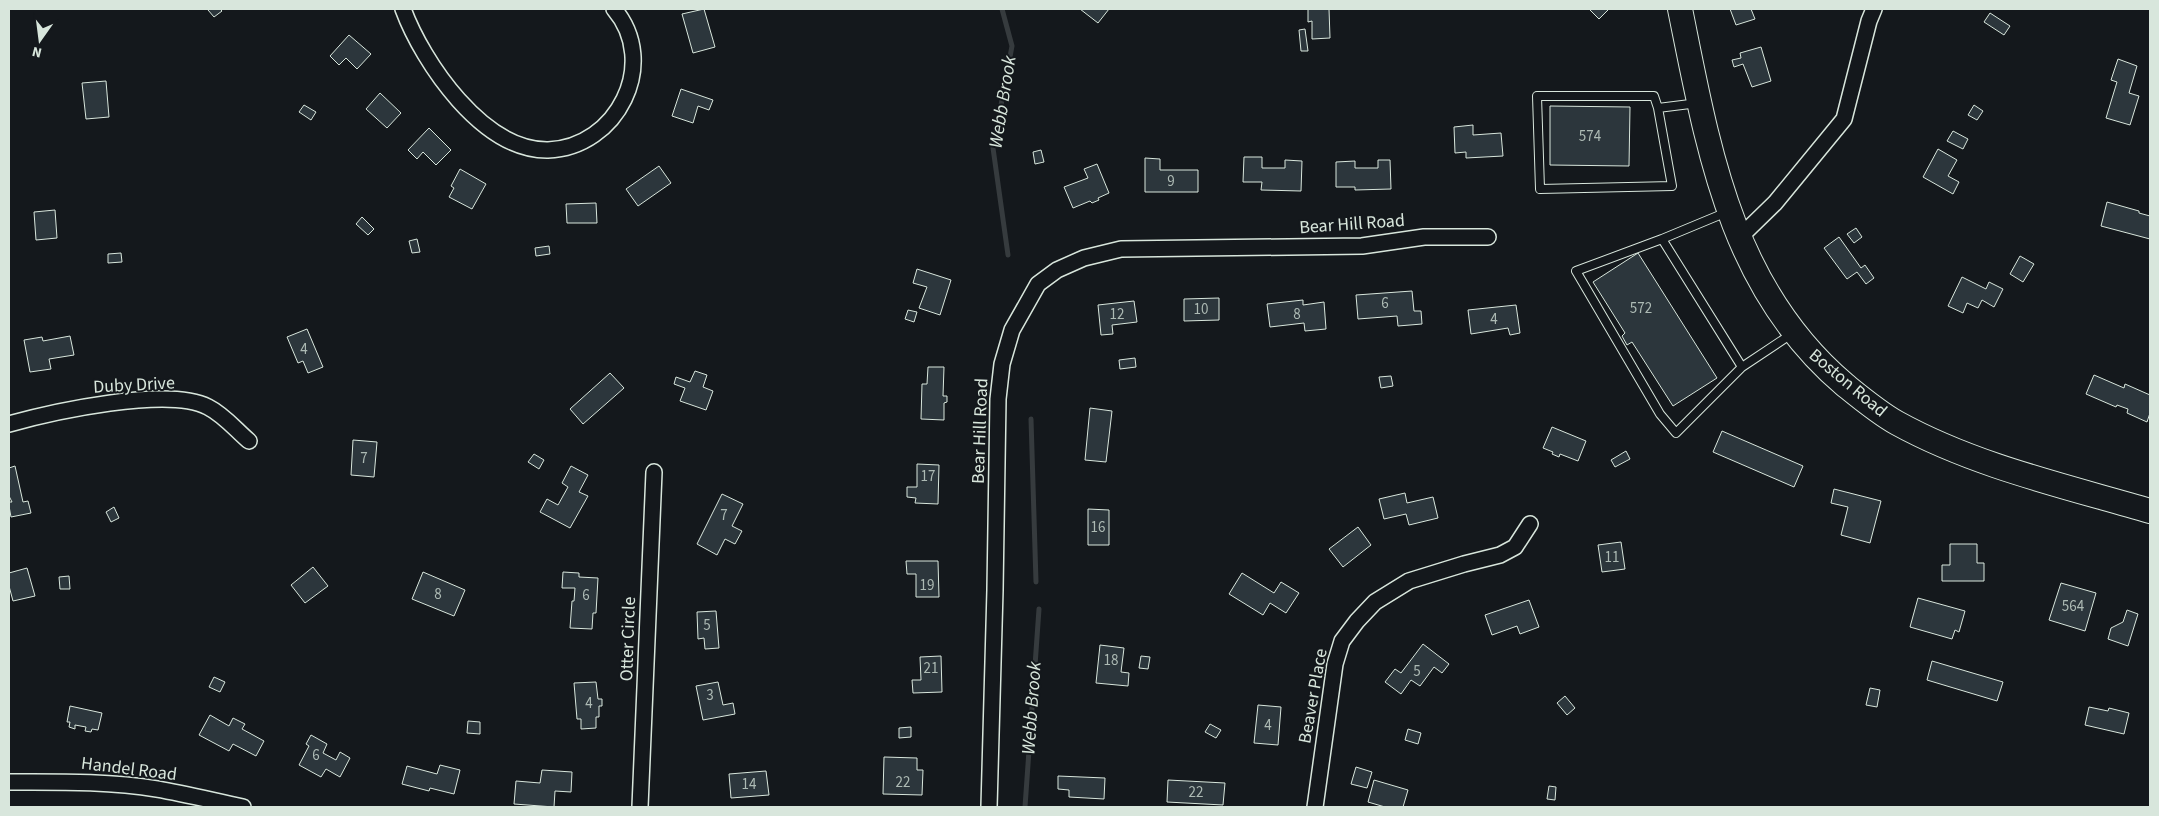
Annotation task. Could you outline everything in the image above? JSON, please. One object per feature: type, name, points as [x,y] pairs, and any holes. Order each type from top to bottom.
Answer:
[{"type":"main road","name":"Boston Road","points":[[1680,9],[1710,152],[1739,238],[1749,262],[1774,306],[1820,364],[1895,422],[1937,442],[1992,464],[2150,510]]},
{"type":"street","points":[[403,9],[423,52],[442,79],[469,109],[491,130],[508,141],[521,146],[547,150],[574,145],[598,133],[616,114],[624,102],[632,77],[632,49],[624,23],[614,9]]},
{"type":"street","points":[[1739,238],[1775,203],[1844,119],[1868,22],[1874,9]]},
{"type":"street","name":"Bear Hill Road","points":[[989,807],[998,399],[1002,364],[1012,330],[1038,284],[1057,270],[1084,258],[1122,249],[1362,246],[1424,238],[1488,237]]},
{"type":"street","name":"Duby Drive","points":[[9,424],[86,407],[129,401],[173,400],[193,402],[207,406],[219,414],[249,442]]},
{"type":"street","name":"Otter Circle","points":[[640,807],[654,472]]},
{"type":"street","name":"Beaver Place","points":[[1315,807],[1335,664],[1342,641],[1357,621],[1375,602],[1409,581],[1500,555],[1515,547],[1530,524]]},
{"type":"street","name":"Handel Road","points":[[9,782],[78,781],[107,783],[156,789],[243,807]]},
{"type":"lane","points":[[1538,96],[1654,96],[1658,108],[1672,186],[1540,189],[1538,96]]},
{"type":"lane","points":[[1658,108],[1700,103]]},
{"type":"lane","points":[[1729,212],[1576,271],[1660,414],[1676,433],[1742,366],[1793,332]]},
{"type":"lane","points":[[1662,239],[1742,366]]},
{"type":"building","points":[[220,9],[222,11],[214,17],[208,10]]},
{"type":"building","points":[[704,9],[715,47],[693,53],[682,14]]},
{"type":"building","points":[[1080,9],[1109,9],[1098,23]]},
{"type":"building","points":[[1308,9],[1329,9],[1330,38],[1312,39],[1312,21],[1308,22]]},
{"type":"building","points":[[1589,9],[1609,9],[1599,19]]},
{"type":"building","points":[[1730,9],[1751,9],[1755,19],[1736,25]]},
{"type":"building","points":[[1990,13],[2010,26],[2004,35],[1984,22]]},
{"type":"building","points":[[1305,29],[1308,51],[1301,51],[1299,30]]},
{"type":"building","points":[[349,35],[371,54],[357,69],[346,58],[339,65],[330,56]]},
{"type":"building","points":[[1761,47],[1771,81],[1752,87],[1743,64],[1734,67],[1732,60],[1741,58],[1740,53]]},
{"type":"building","points":[[2118,59],[2137,66],[2129,93],[2139,96],[2130,125],[2106,118],[2117,82],[2111,80]]},
{"type":"building","points":[[106,81],[109,117],[86,119],[82,83]]},
{"type":"building","points":[[681,89],[713,100],[709,110],[698,106],[693,123],[672,116]]},
{"type":"building","points":[[380,93],[401,113],[387,128],[366,109]]},
{"type":"building","points":[[304,105],[316,112],[311,120],[299,112]]},
{"type":"building","points":[[1974,105],[1983,111],[1977,120],[1968,115]]},
{"type":"building","points":[[1550,106],[1630,107],[1629,166],[1550,165]]},
{"type":"building","points":[[1473,125],[1473,135],[1501,133],[1503,156],[1466,158],[1466,152],[1455,153],[1454,127]]},
{"type":"building","points":[[429,128],[451,150],[436,165],[423,152],[417,159],[408,150]]},
{"type":"building","points":[[1953,131],[1968,139],[1963,149],[1947,141]]},
{"type":"building","points":[[1938,149],[1957,160],[1948,176],[1959,182],[1953,194],[1923,177]]},
{"type":"building","points":[[1041,150],[1044,162],[1035,164],[1033,152]]},
{"type":"building","points":[[1244,157],[1262,157],[1262,168],[1285,168],[1285,160],[1302,161],[1301,191],[1261,190],[1262,182],[1243,182]]},
{"type":"building","points":[[1145,158],[1160,159],[1160,170],[1198,170],[1198,192],[1145,192]]},
{"type":"building","points":[[1378,160],[1390,160],[1391,189],[1355,190],[1355,187],[1336,187],[1336,162],[1355,161],[1355,168],[1378,168]]},
{"type":"building","points":[[1097,164],[1109,193],[1092,203],[1090,201],[1073,208],[1064,187],[1088,178],[1084,169]]},
{"type":"building","points":[[659,166],[671,183],[638,206],[626,189]]},
{"type":"building","points":[[460,169],[486,184],[472,209],[449,197],[454,188],[451,186]]},
{"type":"building","points":[[2107,202],[2150,216],[2150,239],[2101,226]]},
{"type":"building","points":[[596,203],[597,223],[567,223],[566,204]]},
{"type":"building","points":[[55,210],[57,238],[36,240],[34,212]]},
{"type":"building","points":[[362,217],[374,229],[368,235],[356,224]]},
{"type":"building","points":[[1856,228],[1862,237],[1854,243],[1847,234]]},
{"type":"building","points":[[1839,237],[1861,268],[1865,265],[1874,278],[1866,284],[1857,272],[1847,279],[1824,248]]},
{"type":"building","points":[[417,239],[420,252],[412,253],[409,241]]},
{"type":"building","points":[[549,246],[550,254],[536,256],[535,248]]},
{"type":"building","points":[[121,253],[122,262],[108,263],[108,254]]},
{"type":"building","points":[[1638,253],[1717,378],[1673,406],[1632,342],[1627,345],[1622,336],[1625,333],[1593,282]]},
{"type":"building","points":[[2020,256],[2034,264],[2023,282],[2010,274]]},
{"type":"building","points":[[917,269],[951,280],[940,315],[919,308],[927,287],[913,283]]},
{"type":"building","points":[[1962,277],[1986,289],[1989,282],[2003,289],[1994,307],[1982,300],[1978,308],[1967,303],[1963,313],[1948,306]]},
{"type":"building","points":[[1412,291],[1414,311],[1421,311],[1422,324],[1398,326],[1397,316],[1358,319],[1356,295]]},
{"type":"building","points":[[1219,298],[1219,320],[1184,321],[1184,299]]},
{"type":"building","points":[[1303,300],[1303,305],[1324,302],[1326,329],[1305,331],[1304,323],[1270,327],[1267,304]]},
{"type":"building","points":[[1134,301],[1137,322],[1112,325],[1113,334],[1101,335],[1098,305]]},
{"type":"building","points":[[1516,305],[1520,333],[1510,335],[1508,328],[1471,334],[1468,310]]},
{"type":"building","points":[[908,310],[917,312],[914,322],[905,319]]},
{"type":"building","points":[[307,329],[323,367],[308,373],[303,361],[298,363],[287,337]]},
{"type":"building","points":[[70,336],[74,355],[49,359],[51,369],[30,372],[24,340],[42,337],[43,341]]},
{"type":"building","points":[[1135,358],[1136,367],[1120,369],[1119,360]]},
{"type":"building","points":[[928,367],[944,367],[943,396],[947,396],[947,402],[944,403],[944,420],[921,419],[922,384],[927,384]]},
{"type":"building","points":[[695,371],[707,375],[703,387],[713,391],[706,410],[680,401],[685,388],[674,384],[676,377],[690,382]]},
{"type":"building","points":[[610,373],[624,388],[583,424],[570,409]]},
{"type":"building","points":[[2094,375],[2124,388],[2125,384],[2150,395],[2150,413],[2147,422],[2127,413],[2128,409],[2117,405],[2116,407],[2086,394]]},
{"type":"building","points":[[1391,376],[1393,386],[1381,388],[1379,377]]},
{"type":"building","points":[[1090,408],[1112,411],[1106,462],[1085,460]]},
{"type":"building","points":[[1552,427],[1586,441],[1578,461],[1560,454],[1559,457],[1543,448]]},
{"type":"building","points":[[1722,431],[1803,466],[1794,487],[1713,452]]},
{"type":"building","points":[[353,440],[377,442],[374,477],[351,475]]},
{"type":"building","points":[[1626,451],[1630,459],[1615,467],[1611,460]]},
{"type":"building","points":[[534,454],[544,460],[539,469],[528,462]]},
{"type":"building","points":[[917,464],[939,465],[938,504],[915,503],[916,498],[907,497],[907,487],[917,487]]},
{"type":"building","points":[[15,466],[23,502],[28,501],[31,513],[11,517],[9,502],[12,502],[9,496],[9,468]]},
{"type":"building","points":[[571,466],[588,475],[579,492],[588,496],[570,528],[540,512],[547,499],[558,505],[568,487],[562,483]]},
{"type":"building","points":[[1834,489],[1881,501],[1870,543],[1841,535],[1848,507],[1831,503]]},
{"type":"building","points":[[1405,493],[1407,503],[1433,497],[1438,518],[1409,525],[1406,514],[1384,519],[1379,499]]},
{"type":"building","points":[[722,494],[743,504],[732,526],[742,531],[735,544],[725,539],[717,555],[697,544]]},
{"type":"building","points":[[114,507],[119,518],[111,522],[106,512]]},
{"type":"building","points":[[1088,509],[1109,510],[1109,545],[1088,545]]},
{"type":"building","points":[[1358,527],[1371,545],[1343,567],[1329,549]]},
{"type":"building","points":[[1621,542],[1625,569],[1602,572],[1598,545]]},
{"type":"building","points":[[1950,544],[1977,544],[1977,563],[1984,563],[1984,581],[1942,581],[1942,565],[1950,565]]},
{"type":"building","points":[[906,561],[938,561],[939,597],[916,597],[916,574],[907,574]]},
{"type":"building","points":[[313,567],[328,586],[305,603],[291,585]]},
{"type":"building","points":[[27,568],[35,596],[13,601],[9,586],[9,573]]},
{"type":"building","points":[[423,572],[465,590],[454,616],[412,599]]},
{"type":"building","points":[[563,572],[579,573],[579,577],[598,578],[596,613],[593,613],[592,629],[570,628],[575,588],[562,588]]},
{"type":"building","points":[[1242,573],[1274,593],[1281,582],[1299,593],[1286,613],[1270,603],[1263,615],[1229,594]]},
{"type":"building","points":[[69,576],[70,589],[60,589],[59,577]]},
{"type":"building","points":[[2061,583],[2096,593],[2085,631],[2049,620]]},
{"type":"building","points":[[1918,598],[1965,611],[1959,632],[1955,630],[1952,639],[1910,627]]},
{"type":"building","points":[[1529,600],[1539,627],[1520,634],[1517,626],[1492,635],[1485,615]]},
{"type":"building","points":[[2127,610],[2138,614],[2128,646],[2108,639],[2111,628],[2123,622]]},
{"type":"building","points":[[716,611],[719,648],[705,649],[704,638],[698,639],[697,612]]},
{"type":"building","points":[[1423,644],[1449,664],[1442,673],[1434,667],[1420,686],[1411,680],[1401,694],[1385,682],[1395,669],[1401,673]]},
{"type":"building","points":[[1100,645],[1124,648],[1121,672],[1129,673],[1128,686],[1096,683]]},
{"type":"building","points":[[941,656],[942,692],[913,693],[912,680],[921,680],[920,657]]},
{"type":"building","points":[[1141,656],[1150,657],[1148,669],[1139,668]]},
{"type":"building","points":[[1932,661],[2003,682],[1997,701],[1927,680]]},
{"type":"building","points":[[214,677],[225,682],[220,692],[209,687]]},
{"type":"building","points":[[596,682],[598,699],[602,699],[602,706],[599,706],[599,717],[596,717],[596,728],[581,729],[581,719],[577,719],[574,683]]},
{"type":"building","points":[[718,682],[723,705],[733,703],[735,714],[703,720],[696,686]]},
{"type":"building","points":[[1870,688],[1880,690],[1877,707],[1866,705]]},
{"type":"building","points":[[1565,696],[1575,708],[1567,715],[1557,703]]},
{"type":"building","points":[[1258,705],[1281,707],[1278,745],[1254,743]]},
{"type":"building","points":[[70,706],[102,713],[98,730],[92,729],[91,732],[85,731],[86,727],[75,725],[75,729],[69,727],[70,722],[67,722]]},
{"type":"building","points":[[2089,707],[2108,711],[2109,708],[2129,713],[2124,734],[2085,725]]},
{"type":"building","points":[[210,715],[229,726],[233,718],[245,724],[242,729],[264,741],[256,756],[233,744],[229,751],[199,735]]},
{"type":"building","points":[[468,721],[480,722],[480,734],[467,733]]},
{"type":"building","points":[[1210,724],[1221,730],[1216,738],[1205,732]]},
{"type":"building","points":[[911,727],[911,737],[899,738],[899,728]]},
{"type":"building","points":[[1408,729],[1421,733],[1418,744],[1405,740]]},
{"type":"building","points":[[311,735],[327,744],[323,753],[336,760],[340,752],[350,758],[340,777],[326,769],[321,777],[299,765],[309,746],[306,744]]},
{"type":"building","points":[[884,757],[917,758],[917,770],[923,770],[922,795],[883,794]]},
{"type":"building","points":[[440,765],[460,770],[454,794],[430,788],[429,791],[402,784],[407,766],[437,774]]},
{"type":"building","points":[[1356,767],[1372,772],[1367,788],[1351,784]]},
{"type":"building","points":[[542,770],[572,772],[571,792],[555,791],[554,807],[514,804],[516,781],[540,783]]},
{"type":"building","points":[[766,771],[769,795],[731,798],[729,774]]},
{"type":"building","points":[[1058,776],[1105,778],[1104,799],[1069,797],[1069,790],[1058,789]]},
{"type":"building","points":[[1168,780],[1225,783],[1223,805],[1167,802]]},
{"type":"building","points":[[1374,780],[1408,790],[1403,807],[1385,807],[1368,802]]},
{"type":"building","points":[[1549,786],[1556,787],[1555,800],[1547,799]]},
{"type":"waterway","name":"Webb Brook","points":[[1002,9],[1012,46],[993,148],[1008,255]]},
{"type":"waterway","name":"Webb Brook","points":[[1031,419],[1036,582]]},
{"type":"waterway","name":"Webb Brook","points":[[1025,807],[1039,609]]}]
